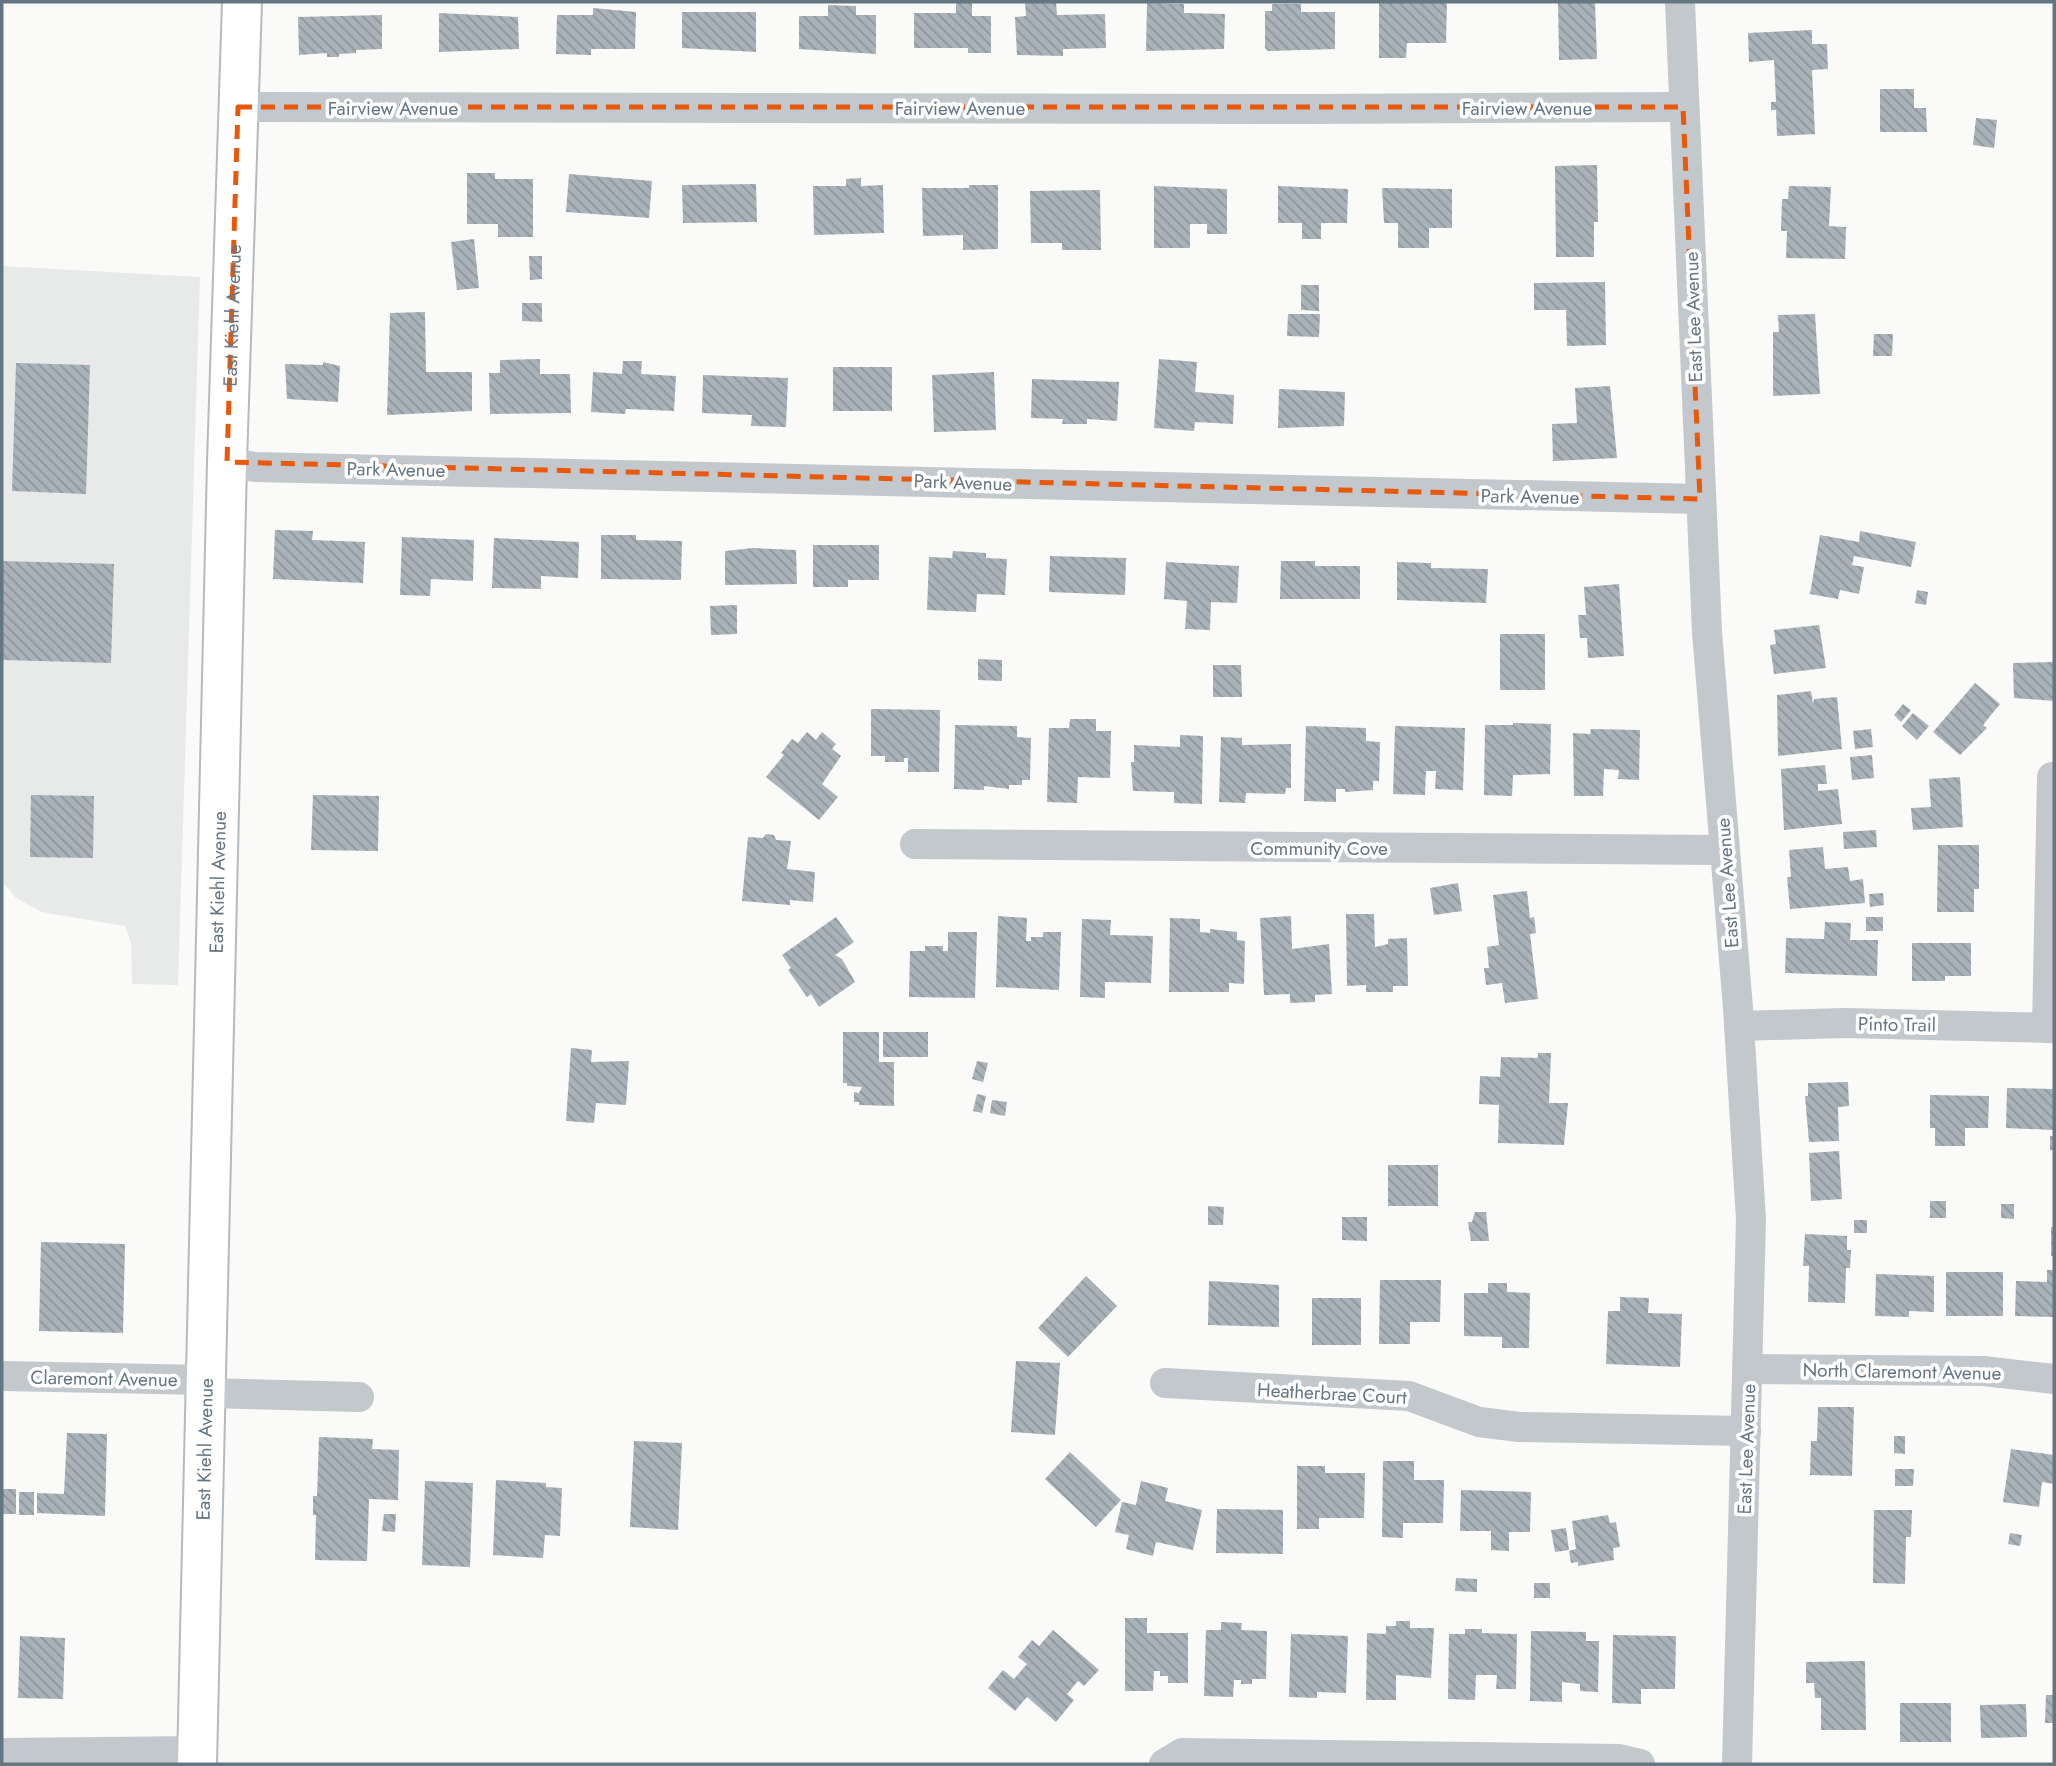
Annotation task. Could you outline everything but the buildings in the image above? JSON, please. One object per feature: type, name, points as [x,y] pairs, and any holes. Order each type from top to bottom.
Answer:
[{"type":"main road","name":"East Kiehl Avenue","points":[[198,1758],[227,462],[242,2]]},
{"type":"street","name":"East Lee Avenue","points":[[1680,2],[1700,499],[1751,1220],[1737,1764]]},
{"type":"street","name":"Fairview Avenue","points":[[238,107],[1683,107]]},
{"type":"street","name":"Park Avenue","points":[[227,462],[255,467],[1700,499]]},
{"type":"street","points":[[2051,1028],[2052,777]]},
{"type":"street","name":"Community Cove","points":[[915,844],[1723,850]]},
{"type":"street","name":"Pinto Trail","points":[[1739,1026],[1844,1023],[2051,1028]]},
{"type":"street","name":"North Claremont Avenue","points":[[1749,1369],[1983,1371],[2054,1378]]},
{"type":"street","name":"Claremont Avenue","points":[[2,1376],[359,1397]]},
{"type":"street","name":"Heatherbrae Court","points":[[1166,1383],[1409,1396],[1479,1422],[1519,1427],[1746,1431]]},
{"type":"street","points":[[1164,1764],[1182,1753],[1309,1759],[1618,1759],[1640,1764]]},
{"type":"street","points":[[2,1754],[198,1758]]},
{"type":"highlighted area","points":[[238,107],[1683,107],[1700,499],[227,462]]},
{"type":"shaded area","points":[[2,266],[200,277],[178,985],[132,984],[131,943],[125,926],[42,912],[16,898],[2,881]]}]
